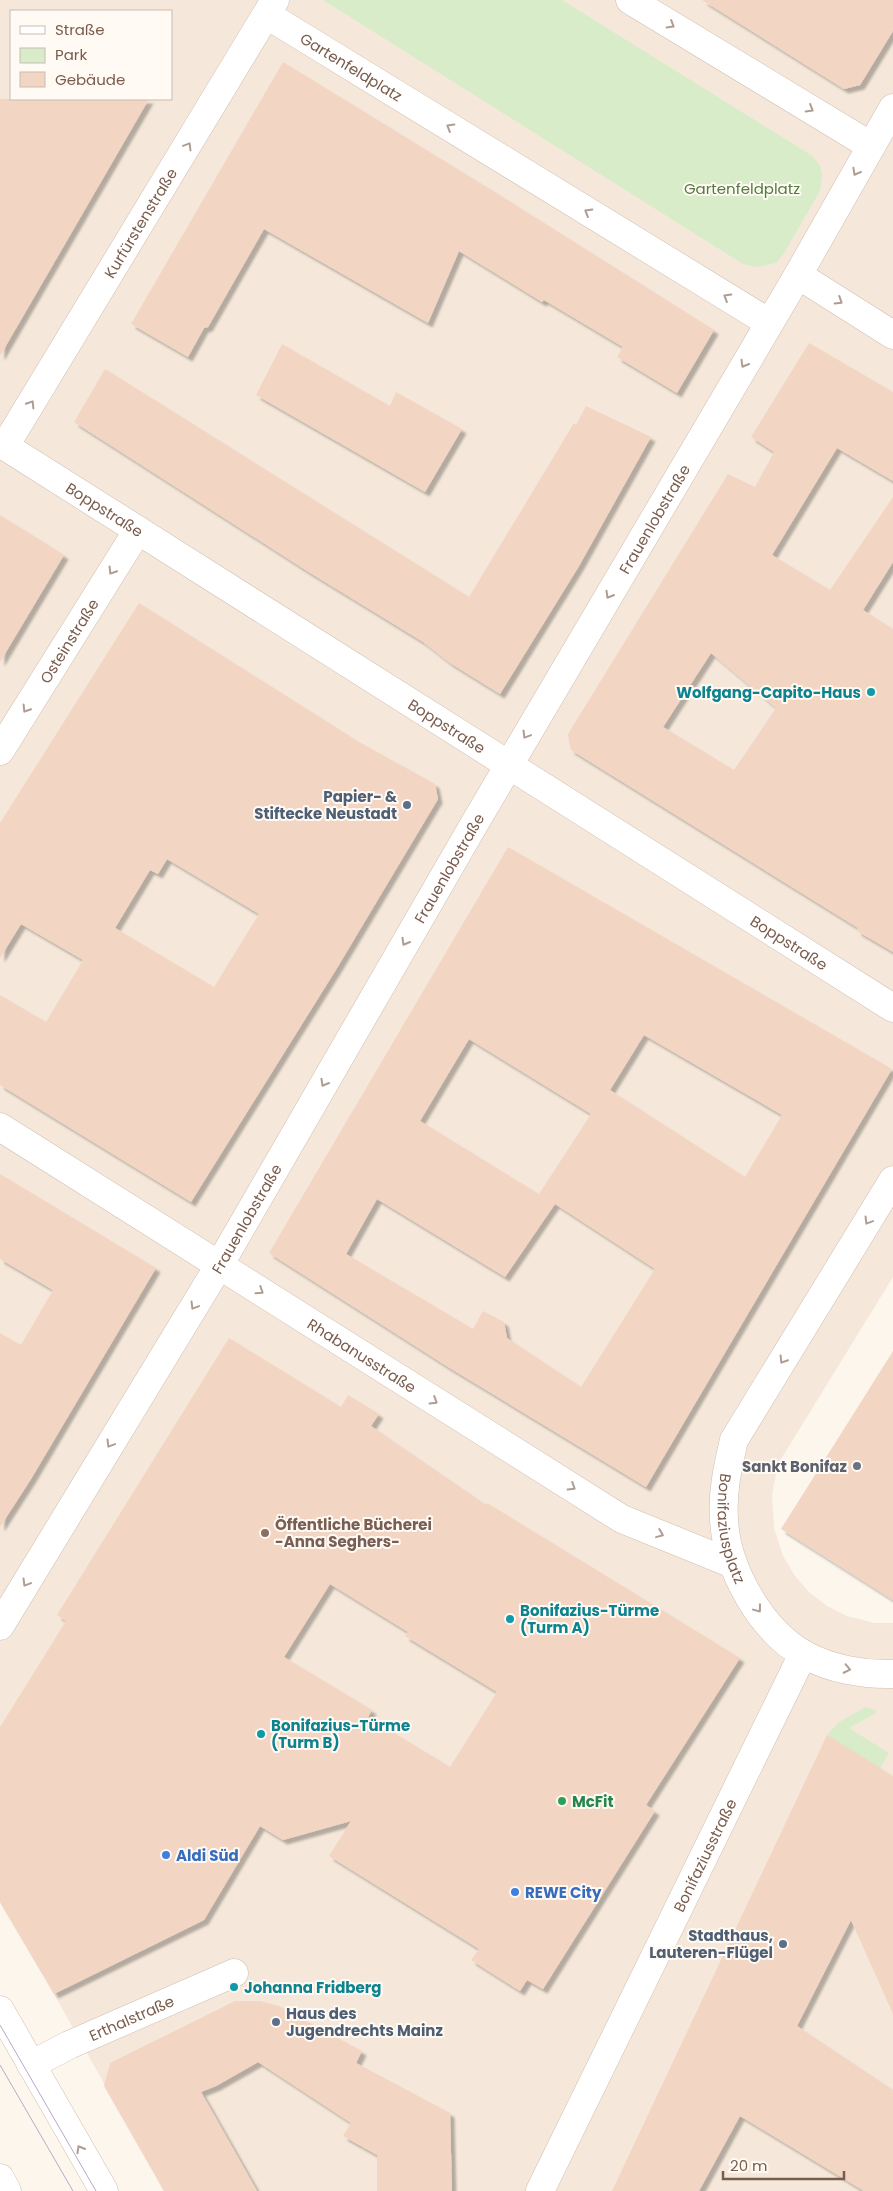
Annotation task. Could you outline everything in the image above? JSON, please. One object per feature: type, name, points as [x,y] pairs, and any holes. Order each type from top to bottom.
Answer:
[{"type":"street","points":[[630,0],[871,146]]},
{"type":"street","name":"Gartenfeldplatz","points":[[271,7],[768,322]]},
{"type":"street","name":"Kurfürstenstraße","points":[[2,444],[271,7]]},
{"type":"street","name":"Frauenlobstraße","points":[[0,1626],[220,1264],[509,764],[768,322],[798,275],[893,108]]},
{"type":"street","points":[[798,275],[893,335]]},
{"type":"street","name":"Boppstraße","points":[[2,444],[893,1008]]},
{"type":"street","name":"Osteinstraße","points":[[0,751],[138,530]]},
{"type":"street","name":"Rhabanusstraße","points":[[0,1128],[220,1264],[333,1338],[622,1518],[733,1564]]},
{"type":"street","name":"Bonifaziusplatz","points":[[893,1180],[734,1440],[724,1481],[724,1520],[733,1564],[748,1596],[776,1632],[803,1654],[828,1665],[860,1672],[893,1674]]},
{"type":"street","name":"Bonifaziusstraße","points":[[540,2191],[803,1654]]},
{"type":"street","name":"Erthalstraße","points":[[31,2065],[69,2046],[234,1973]]},
{"type":"street","points":[[0,2010],[104,2191]]},
{"type":"street","points":[[0,2178],[7,2191]]},
{"type":"shaded area","points":[[0,0],[893,0],[893,1277],[778,1464],[772,1495],[774,1528],[783,1556],[795,1576],[809,1592],[827,1606],[847,1616],[874,1623],[893,1623],[893,2191],[164,2191],[54,1994],[0,1903]]},
{"type":"green space","name":"Gartenfeldplatz","points":[[323,0],[562,0],[811,155],[820,165],[822,175],[820,191],[784,253],[776,263],[758,267],[743,264]]},
{"type":"green space","points":[[866,1707],[876,1710],[876,1713],[849,1728],[889,1753],[880,1768],[827,1735],[839,1722]]},
{"type":"building","points":[[702,0],[893,0],[893,31],[860,85],[844,89]]},
{"type":"building","points":[[283,62],[714,330],[677,393],[617,357],[623,347],[544,300],[542,302],[459,251],[428,323],[264,229],[208,327],[204,328],[188,357],[131,324]]},
{"type":"building","points":[[0,99],[148,100],[0,356]]},
{"type":"building","points":[[809,343],[893,392],[893,481],[837,448],[772,555],[830,590],[893,497],[893,562],[863,610],[893,629],[893,952],[857,931],[858,928],[571,750],[568,734],[728,474],[755,487],[774,452],[751,437]],"holes":[[[711,653],[776,708],[734,770],[663,727]]]},
{"type":"building","points":[[282,344],[390,406],[396,392],[462,429],[425,492],[256,395]]},
{"type":"building","points":[[105,369],[469,597],[586,406],[651,437],[579,566],[500,694],[450,663],[423,642],[307,571],[74,422]]},
{"type":"building","points":[[0,515],[64,555],[0,662]]},
{"type":"building","points":[[139,603],[359,742],[435,784],[438,799],[337,968],[191,1202],[0,1085],[0,995],[46,1022],[83,960],[21,924],[0,958],[0,823]],"holes":[[[167,859],[259,914],[214,987],[115,928],[150,870],[158,874]]]},
{"type":"building","points":[[508,847],[892,1069],[646,1487],[448,1367],[269,1253]],"holes":[[[644,1035],[782,1115],[745,1177],[610,1090]],[[469,1039],[591,1114],[539,1194],[555,1204],[420,1121]],[[377,1199],[505,1277],[555,1204],[655,1269],[581,1387],[507,1338],[504,1322],[483,1311],[473,1329],[346,1254]]]},
{"type":"building","points":[[0,1174],[156,1268],[31,1479],[0,1527],[0,1333],[21,1345],[53,1290],[0,1259]]},
{"type":"building","points":[[229,1338],[341,1407],[348,1395],[379,1414],[371,1426],[486,1505],[487,1503],[740,1658],[646,1805],[655,1811],[543,1989],[527,1980],[520,1991],[471,1960],[479,1949],[329,1856],[351,1821],[283,1840],[260,1826],[204,1920],[54,1994],[0,1902],[0,1727],[66,1621],[57,1615]],"holes":[[[330,1584],[408,1632],[405,1636],[497,1692],[450,1767],[368,1717],[372,1710],[284,1657]]]},
{"type":"building","name":"Sankt Bonifaz","points":[[893,1351],[893,1600],[781,1529]]},
{"type":"building","name":"Stadthaus, Lauteren-Flügel","points":[[827,1735],[893,1776],[893,2014],[851,1920],[797,2026],[893,2090],[893,2191],[864,2191],[740,2116],[699,2191],[612,2191]]},
{"type":"building","points":[[235,2001],[260,2001],[279,2006],[362,2051],[356,2063],[450,2113],[452,2191],[377,2191],[377,2155],[343,2136],[351,2123],[258,2062],[216,2086],[201,2092],[257,2191],[164,2191],[104,2086],[110,2063]]},
{"type":"tram line","points":[[0,2025],[96,2191]]},
{"type":"tram line","points":[[0,2065],[73,2191]]},
{"type":"place","name":"Wolfgang-Capito-Haus","points":[[871,692]]},
{"type":"place","name":"Papier- & Stiftecke Neustadt","points":[[407,805]]},
{"type":"place","name":"Sankt Bonifaz","points":[[857,1466]]},
{"type":"place","name":"Öffentliche Bücherei -Anna Seghers-","points":[[265,1533]]},
{"type":"place","name":"Bonifazius-Türme (Turm A)","points":[[510,1619]]},
{"type":"place","name":"Bonifazius-Türme (Turm B)","points":[[261,1734]]},
{"type":"place","name":"McFit","points":[[562,1801]]},
{"type":"place","name":"Aldi Süd","points":[[166,1855]]},
{"type":"place","name":"REWE City","points":[[515,1892]]},
{"type":"place","name":"Stadthaus, Lauteren-Flügel","points":[[783,1944]]},
{"type":"place","name":"Johanna Fridberg","points":[[234,1987]]},
{"type":"place","name":"Haus des Jugendrechts Mainz","points":[[276,2022]]}]
